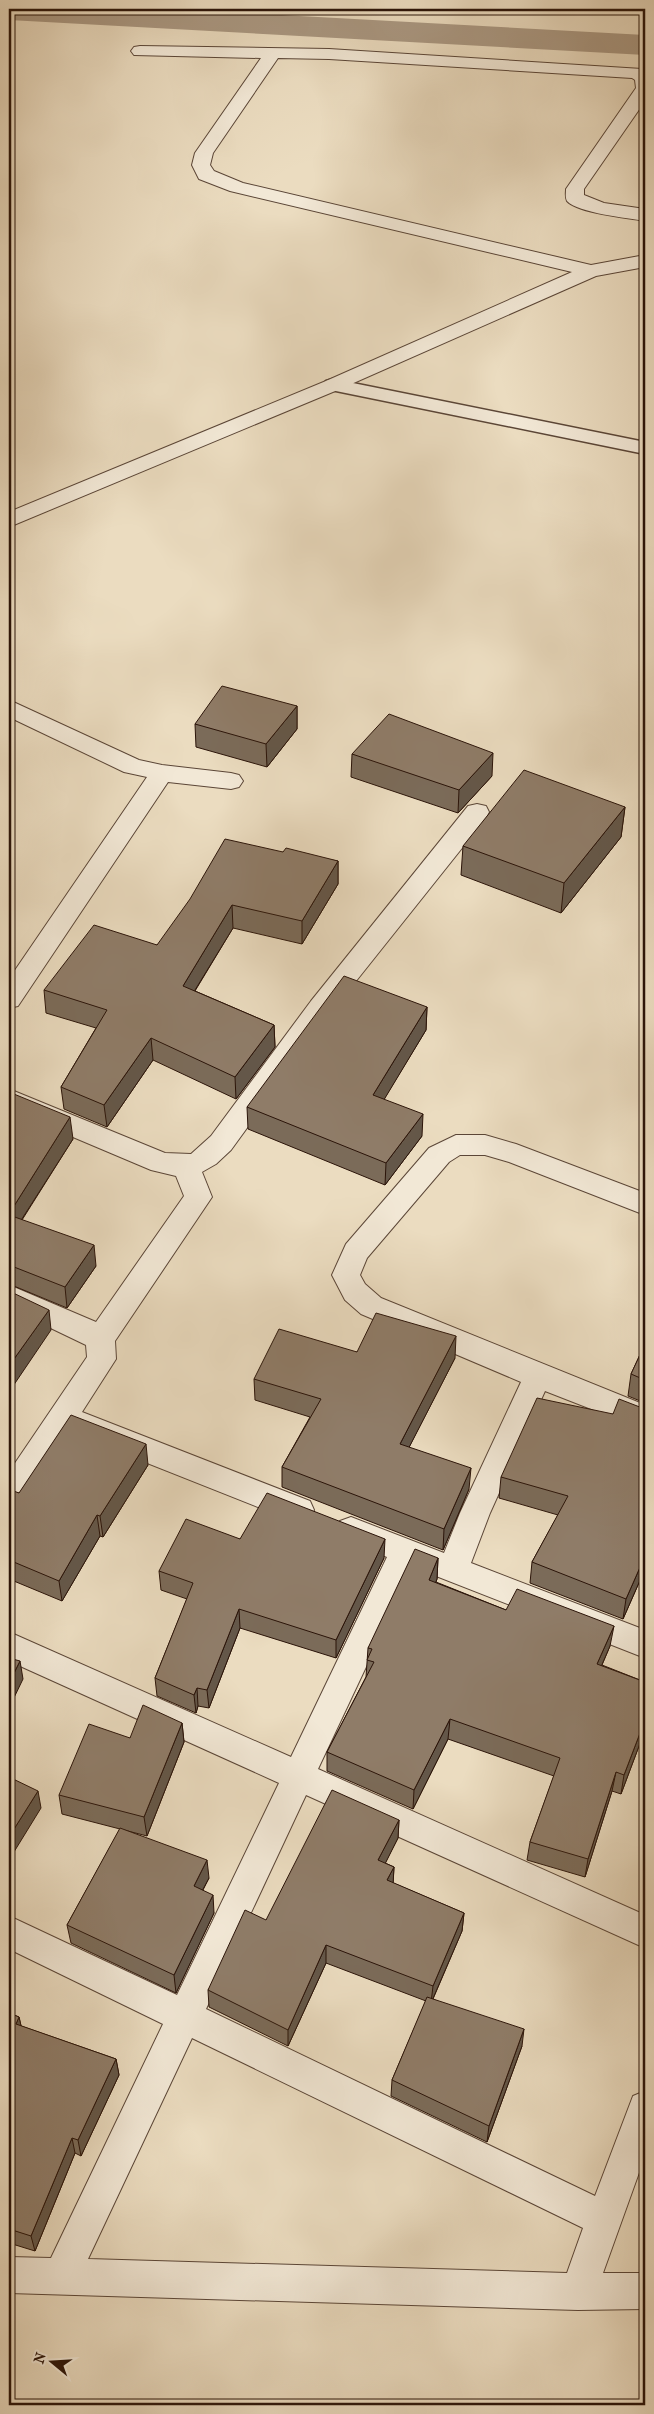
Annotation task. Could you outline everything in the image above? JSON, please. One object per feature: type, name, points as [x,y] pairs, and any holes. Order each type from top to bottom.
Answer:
[{"type":"street","points":[[140,50],[273,53],[636,73],[644,78],[645,88],[575,189],[576,198],[585,204],[645,215]]},
{"type":"street","points":[[273,53],[204,153],[201,165],[206,175],[237,187],[591,271]]},
{"type":"street","points":[[9,520],[333,384],[591,271],[645,261]]},
{"type":"street","points":[[9,708],[114,760],[132,766],[162,773],[231,781]]},
{"type":"street","points":[[9,1000],[162,773]]},
{"type":"street","points":[[9,1099],[161,1163],[186,1167],[205,1160],[221,1143],[320,1008],[477,812]]},
{"type":"street","points":[[645,1204],[516,1154],[485,1145],[456,1146],[439,1155],[356,1252],[346,1274],[355,1292],[371,1306],[538,1376],[645,1418]]},
{"type":"street","points":[[9,1496],[102,1359],[100,1339],[198,1197],[186,1167]]},
{"type":"street","points":[[9,1296],[85,1330],[100,1339]]},
{"type":"street","points":[[453,1569],[475,1513],[538,1376]]},
{"type":"street","points":[[63,1418],[645,1644]]},
{"type":"street","points":[[62,2275],[405,1551]]},
{"type":"street","points":[[9,1646],[298,1778],[645,1932]]},
{"type":"street","points":[[9,1932],[604,2220]]},
{"type":"street","points":[[578,2292],[645,2108]]},
{"type":"street","points":[[9,2274],[578,2292],[645,2291]]},
{"type":"lane","points":[[333,384],[645,448]]},
{"type":"building","points":[[222,686],[297,706],[266,744],[195,724]]},
{"type":"building","points":[[389,714],[493,753],[459,790],[352,754]]},
{"type":"building","points":[[524,770],[625,807],[564,883],[463,846]]},
{"type":"building","points":[[225,839],[283,852],[286,848],[338,861],[302,921],[232,905],[183,986],[274,1025],[235,1077],[151,1038],[104,1105],[61,1087],[107,1010],[44,990],[94,925],[157,945],[190,899]]},
{"type":"building","points":[[344,976],[427,1007],[373,1095],[423,1114],[386,1163],[247,1107]]},
{"type":"building","points":[[9,1092],[70,1117],[9,1214]]},
{"type":"building","points":[[9,1215],[94,1245],[65,1287],[9,1265]]},
{"type":"building","points":[[9,1291],[49,1310],[9,1366]]},
{"type":"building","points":[[376,1313],[456,1336],[400,1444],[471,1468],[444,1529],[282,1467],[321,1399],[254,1379],[279,1329],[357,1352]]},
{"type":"building","points":[[645,1344],[645,1380],[631,1374]]},
{"type":"building","points":[[537,1398],[613,1414],[619,1399],[645,1409],[645,1556],[626,1599],[532,1562],[568,1496],[501,1477]]},
{"type":"building","points":[[71,1415],[146,1444],[100,1516],[97,1515],[59,1581],[9,1560],[9,1494],[11,1490],[19,1493]]},
{"type":"building","points":[[267,1493],[385,1539],[336,1640],[239,1609],[207,1690],[197,1688],[194,1695],[155,1678],[193,1583],[159,1571],[186,1519],[240,1539]]},
{"type":"building","points":[[415,1549],[438,1558],[429,1580],[506,1610],[517,1589],[614,1626],[597,1664],[645,1682],[645,1720],[624,1775],[616,1772],[588,1859],[530,1842],[560,1758],[450,1719],[414,1790],[327,1752],[374,1662],[367,1660],[372,1649],[368,1648]]},
{"type":"building","points":[[9,1658],[20,1661],[9,1683]]},
{"type":"building","points":[[143,1705],[182,1723],[144,1817],[59,1795],[89,1724],[130,1738]]},
{"type":"building","points":[[9,1777],[38,1791],[9,1837]]},
{"type":"building","points":[[332,1790],[399,1820],[378,1860],[394,1867],[387,1880],[464,1913],[433,1986],[326,1945],[288,2030],[208,1990],[245,1910],[266,1920]]},
{"type":"building","points":[[120,1828],[207,1860],[194,1886],[213,1895],[174,1975],[67,1925]]},
{"type":"building","points":[[427,1997],[524,2029],[489,2126],[392,2080]]},
{"type":"building","points":[[9,2013],[19,2017],[16,2024],[116,2059],[78,2140],[72,2138],[31,2236],[9,2229]]},
{"type":"waterway","points":[[9,10],[645,45]]}]
